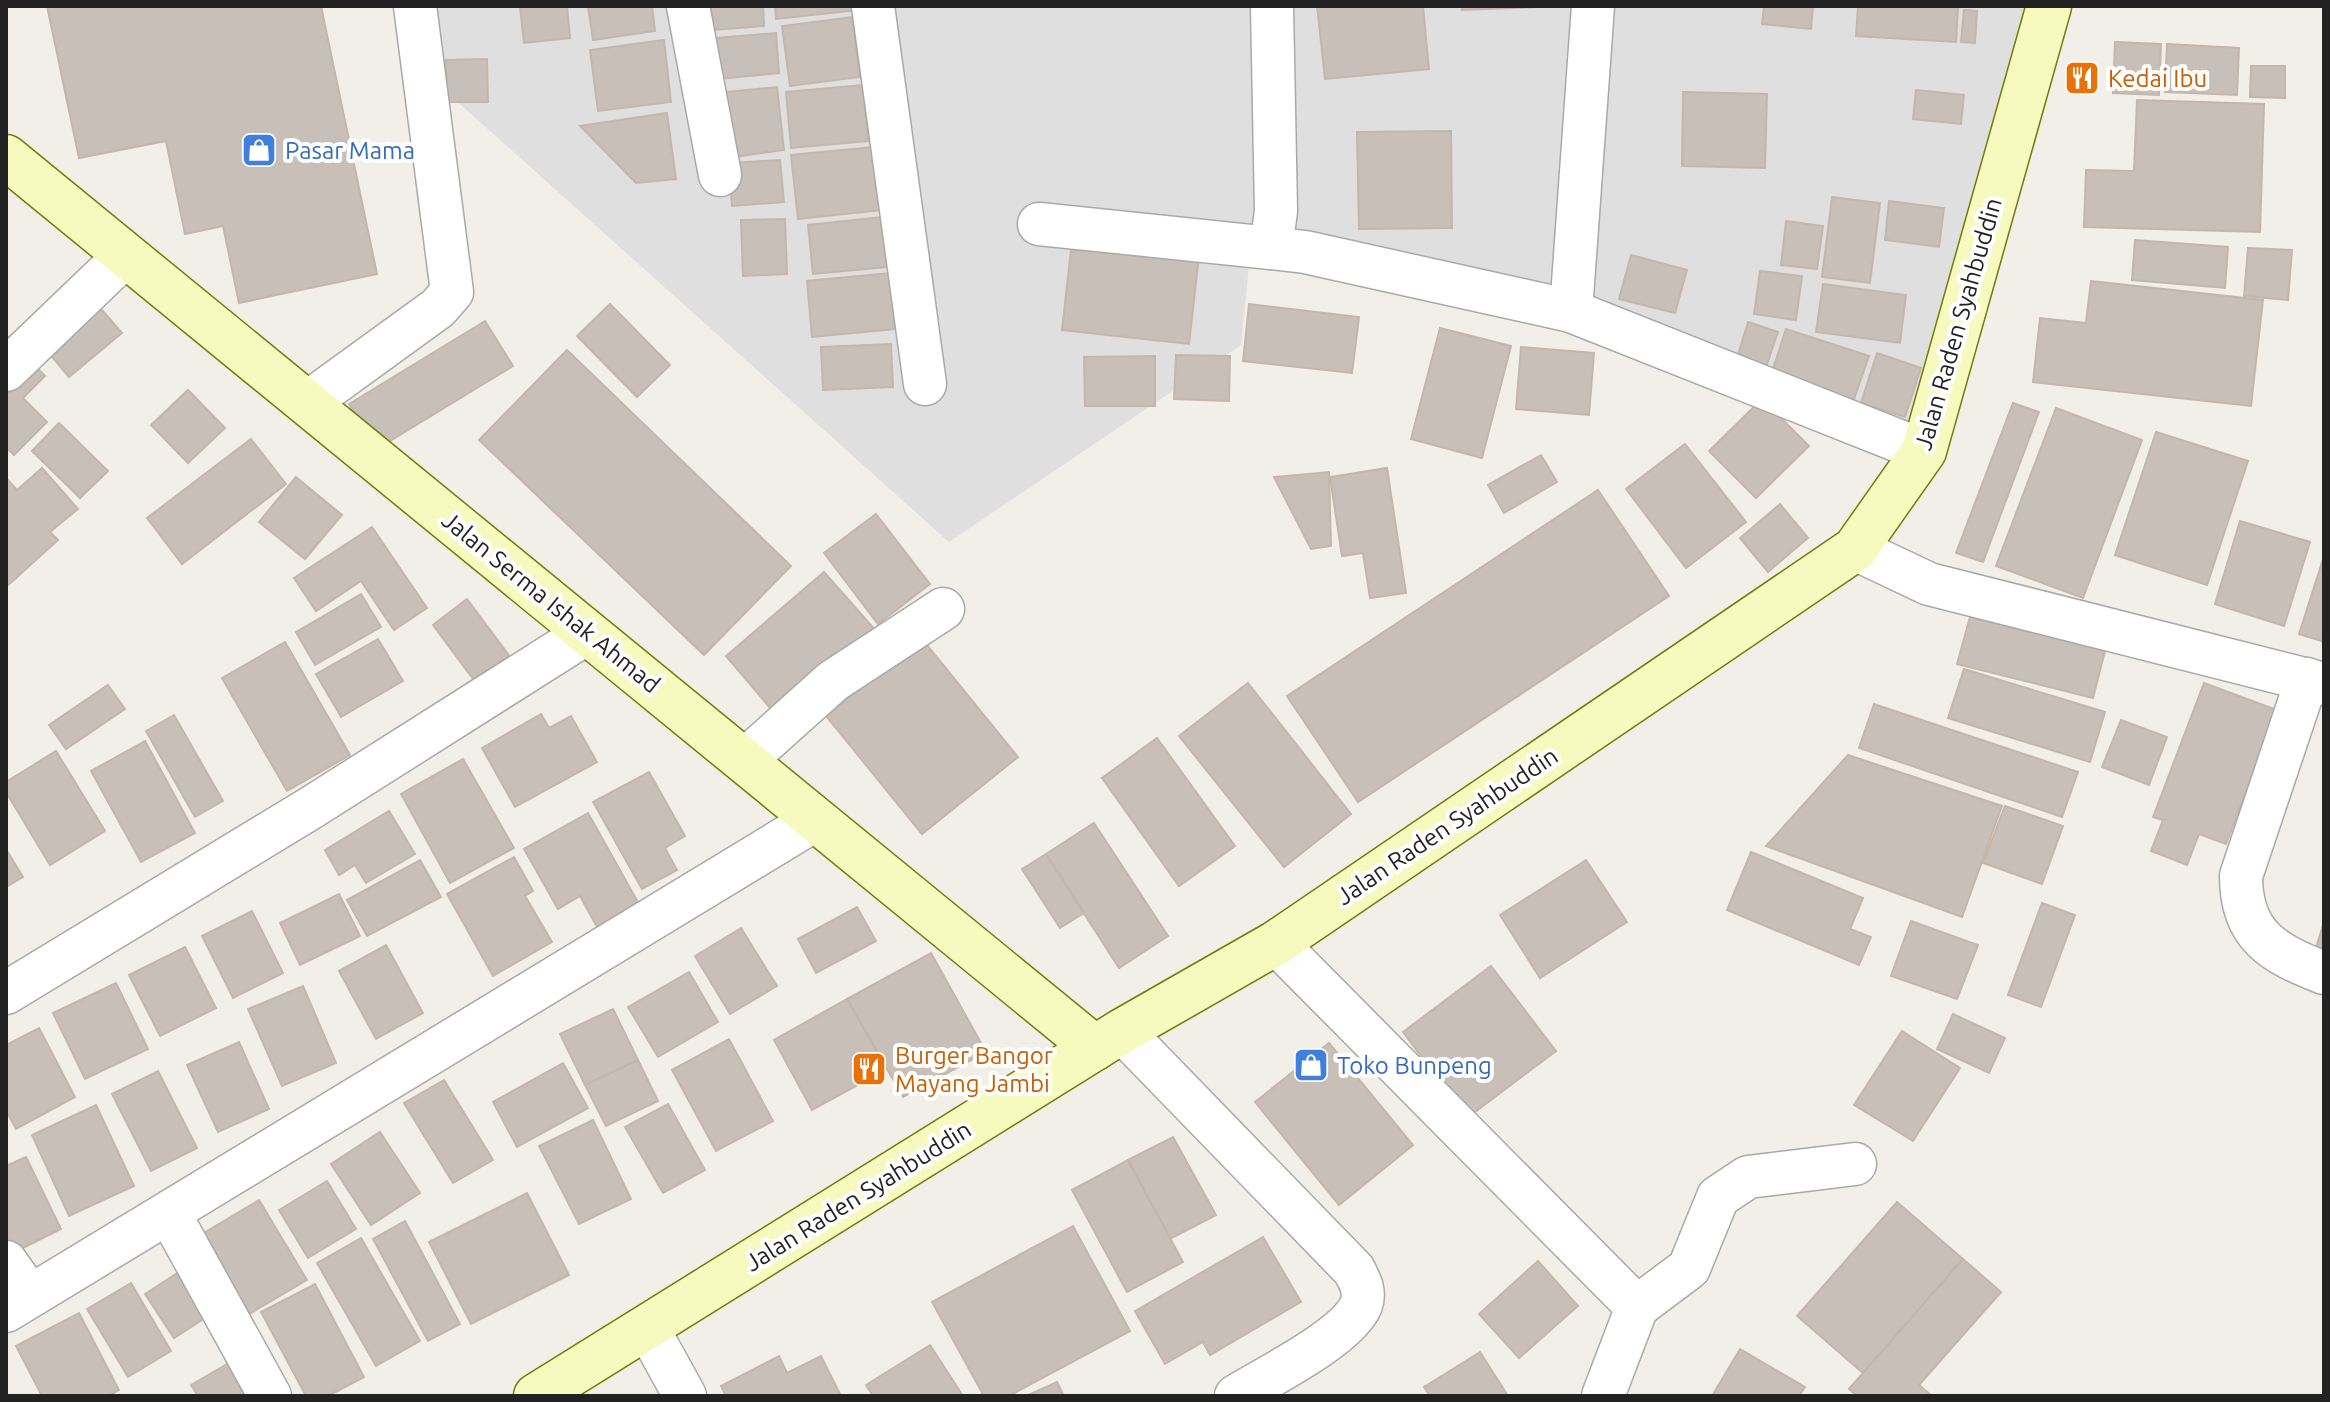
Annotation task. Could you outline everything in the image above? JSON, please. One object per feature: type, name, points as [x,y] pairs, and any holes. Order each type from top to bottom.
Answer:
[{"type":"main road","name":"Jalan Raden Syahbuddin","points":[[536,1396],[1108,1040],[1276,943],[1855,549],[1924,451],[2049,6]]},
{"type":"main road","name":"Jalan Serma Ishak Ahmad","points":[[6,157],[815,820],[1108,1040]]},
{"type":"street","points":[[307,403],[438,308],[452,292],[415,6]]},
{"type":"street","points":[[688,6],[720,175]]},
{"type":"street","points":[[873,6],[925,384]]},
{"type":"street","points":[[1271,248],[1276,211],[1272,6]]},
{"type":"street","points":[[1571,311],[1593,6]]},
{"type":"street","points":[[1039,224],[1305,252],[1571,311],[1924,451]]},
{"type":"street","points":[[6,370],[126,255]]},
{"type":"street","points":[[1855,549],[1929,584],[2316,682],[2241,876],[2241,896],[2245,915],[2254,932],[2269,947],[2324,973]]},
{"type":"street","points":[[745,760],[833,681],[943,609]]},
{"type":"street","points":[[6,993],[309,809],[587,633]]},
{"type":"street","points":[[6,1262],[18,1303],[815,820]]},
{"type":"street","points":[[1276,943],[1637,1307]]},
{"type":"street","points":[[1108,1040],[1354,1270],[1362,1286],[1362,1303],[1351,1323],[1236,1396]]},
{"type":"street","points":[[1603,1396],[1637,1307],[1689,1268],[1718,1197],[1748,1177],[1855,1164]]},
{"type":"street","points":[[169,1213],[270,1396]]},
{"type":"street","points":[[647,1327],[685,1396]]},
{"type":"shaded area","points":[[414,6],[2053,6],[1924,451],[1571,311],[1251,246],[1241,345],[949,542],[423,71]]},
{"type":"building","name":"Pasar Mama","points":[[47,6],[321,6],[377,274],[239,303],[223,226],[185,234],[166,141],[79,158]]},
{"type":"building","points":[[567,6],[570,38],[524,43],[520,7]]},
{"type":"building","points":[[588,6],[652,6],[655,31],[593,40]]},
{"type":"building","points":[[711,6],[763,6],[764,26],[713,30]]},
{"type":"building","points":[[775,6],[858,6],[859,10],[776,19]]},
{"type":"building","points":[[1317,6],[1423,6],[1429,69],[1325,79]]},
{"type":"building","points":[[1462,6],[1537,6],[1537,7],[1462,10]]},
{"type":"building","points":[[1764,6],[1813,6],[1811,29],[1762,24]]},
{"type":"building","points":[[1858,6],[1958,6],[1956,42],[1856,36]]},
{"type":"building","points":[[1964,10],[1977,11],[1975,43],[1961,42]]},
{"type":"building","points":[[852,17],[860,77],[790,86],[782,26]]},
{"type":"building","points":[[776,33],[779,73],[720,79],[716,38]]},
{"type":"building","points":[[664,40],[671,102],[598,111],[590,50]]},
{"type":"building","points":[[2115,42],[2161,44],[2159,95],[2113,93]]},
{"type":"building","points":[[2167,44],[2239,48],[2237,95],[2165,92]]},
{"type":"building","points":[[487,59],[488,102],[447,102],[446,60]]},
{"type":"building","points":[[2251,66],[2285,66],[2285,98],[2250,97]]},
{"type":"building","points":[[863,85],[868,141],[791,148],[786,92]]},
{"type":"building","points":[[777,87],[784,150],[725,158],[717,93]]},
{"type":"building","points":[[1916,90],[1964,95],[1961,124],[1913,119]]},
{"type":"building","points":[[1683,92],[1767,94],[1765,168],[1682,166]]},
{"type":"building","points":[[2137,100],[2264,104],[2260,232],[2084,227],[2086,170],[2134,171]]},
{"type":"building","points":[[667,113],[676,179],[636,183],[580,126]]},
{"type":"building","points":[[1451,131],[1452,228],[1359,229],[1357,132]]},
{"type":"building","points":[[873,147],[881,210],[798,219],[791,155]]},
{"type":"building","points":[[780,160],[784,202],[732,206],[729,163]]},
{"type":"building","points":[[1832,197],[1880,203],[1870,283],[1822,277]]},
{"type":"building","points":[[1889,201],[1944,208],[1939,247],[1885,240]]},
{"type":"building","points":[[882,217],[887,267],[813,274],[808,225]]},
{"type":"building","points":[[785,219],[787,274],[743,276],[741,220]]},
{"type":"building","points":[[1786,221],[1823,226],[1817,269],[1781,265]]},
{"type":"building","points":[[1073,232],[1200,247],[1189,344],[1062,330]]},
{"type":"building","points":[[2135,240],[2228,247],[2225,288],[2132,280]]},
{"type":"building","points":[[2248,248],[2292,250],[2288,300],[2244,296]]},
{"type":"building","points":[[1631,255],[1687,270],[1675,313],[1619,299]]},
{"type":"building","points":[[1760,271],[1802,276],[1796,320],[1754,314]]},
{"type":"building","points":[[890,273],[895,329],[812,337],[807,281]]},
{"type":"building","points":[[2091,281],[2263,300],[2251,406],[2033,382],[2040,318],[2086,323]]},
{"type":"building","points":[[1823,284],[1906,295],[1900,343],[1816,332]]},
{"type":"building","points":[[95,302],[122,333],[69,377],[43,346]]},
{"type":"building","points":[[610,304],[670,365],[637,397],[577,336]]},
{"type":"building","points":[[1249,304],[1359,317],[1352,373],[1243,361]]},
{"type":"building","points":[[485,321],[513,366],[377,449],[349,404]]},
{"type":"building","points":[[1748,322],[1778,332],[1765,370],[1736,361]]},
{"type":"building","points":[[1440,328],[1511,346],[1482,458],[1411,439]]},
{"type":"building","points":[[1786,329],[1869,356],[1853,402],[1771,375]]},
{"type":"building","points":[[891,344],[893,387],[823,390],[821,347]]},
{"type":"building","points":[[1521,347],[1594,353],[1589,415],[1516,409]]},
{"type":"building","points":[[567,350],[791,566],[704,655],[479,440]]},
{"type":"building","points":[[1877,353],[1921,368],[1905,417],[1861,403]]},
{"type":"building","points":[[1176,355],[1230,356],[1229,401],[1174,399]]},
{"type":"building","points":[[26,356],[45,376],[23,398],[47,422],[14,455],[6,447],[6,375]]},
{"type":"building","points":[[1155,356],[1155,406],[1085,406],[1084,357]]},
{"type":"building","points":[[188,390],[225,428],[188,463],[151,425]]},
{"type":"building","points":[[1762,399],[1809,446],[1756,498],[1709,451]]},
{"type":"building","points":[[2013,403],[2039,412],[1983,562],[1956,553]]},
{"type":"building","points":[[2056,408],[2142,440],[2083,598],[1996,566]]},
{"type":"building","points":[[59,423],[108,471],[80,498],[32,451]]},
{"type":"building","points":[[2156,432],[2248,461],[2207,585],[2115,555]]},
{"type":"building","points":[[251,439],[286,484],[182,564],[147,518]]},
{"type":"building","points":[[1685,444],[1746,522],[1686,568],[1626,489]]},
{"type":"building","points":[[1541,455],[1557,482],[1504,513],[1488,485]]},
{"type":"building","points":[[42,468],[78,509],[50,532],[58,540],[6,587],[6,478],[17,490]]},
{"type":"building","points":[[1387,468],[1406,593],[1370,598],[1363,553],[1342,556],[1330,477]]},
{"type":"building","points":[[1329,472],[1331,546],[1311,549],[1274,477]]},
{"type":"building","points":[[296,477],[342,515],[305,559],[259,522]]},
{"type":"building","points":[[1598,490],[1669,596],[1358,802],[1287,696]]},
{"type":"building","points":[[1780,504],[1808,538],[1768,572],[1740,538]]},
{"type":"building","points":[[876,514],[930,584],[878,624],[824,553]]},
{"type":"building","points":[[2240,521],[2310,542],[2284,626],[2215,604]]},
{"type":"building","points":[[372,527],[427,608],[394,630],[361,581],[316,611],[294,578]]},
{"type":"building","points":[[2324,556],[2324,642],[2299,634]]},
{"type":"building","points":[[824,572],[876,631],[777,716],[726,656]]},
{"type":"building","points":[[361,594],[381,627],[315,665],[296,632]]},
{"type":"building","points":[[467,599],[514,662],[479,687],[433,625]]},
{"type":"building","points":[[1970,617],[2105,651],[2093,698],[1957,664]]},
{"type":"building","points":[[378,639],[403,681],[341,717],[316,674]]},
{"type":"building","points":[[922,639],[1018,757],[922,834],[826,716]]},
{"type":"building","points":[[285,642],[350,755],[287,791],[222,678]]},
{"type":"building","points":[[1964,669],[2105,712],[2090,762],[1948,718]]},
{"type":"building","points":[[1248,683],[1351,814],[1284,867],[1179,736]]},
{"type":"building","points":[[2204,683],[2277,710],[2226,844],[2199,834],[2187,865],[2151,851],[2163,820],[2153,817]]},
{"type":"building","points":[[108,685],[125,709],[66,749],[49,725]]},
{"type":"building","points":[[1874,704],[2078,772],[2062,817],[1859,748]]},
{"type":"building","points":[[541,714],[549,728],[571,716],[597,762],[515,807],[482,748]]},
{"type":"building","points":[[174,715],[223,801],[195,817],[146,731]]},
{"type":"building","points":[[2121,720],[2167,737],[2149,785],[2102,767]]},
{"type":"building","points":[[1157,738],[1235,846],[1179,886],[1102,778]]},
{"type":"building","points":[[145,741],[195,833],[141,862],[91,771]]},
{"type":"building","points":[[56,751],[105,831],[50,865],[6,792],[6,782]]},
{"type":"building","points":[[1848,755],[2002,806],[1962,917],[1766,846]]},
{"type":"building","points":[[463,759],[514,848],[450,883],[401,794]]},
{"type":"building","points":[[649,772],[685,836],[665,848],[677,870],[642,889],[593,802]]},
{"type":"building","points":[[2005,806],[2063,826],[2042,884],[1983,863]]},
{"type":"building","points":[[389,811],[415,854],[366,883],[355,865],[339,875],[325,850]]},
{"type":"building","points":[[588,813],[639,904],[597,927],[580,896],[558,909],[524,849]]},
{"type":"building","points":[[1094,823],[1168,936],[1119,968],[1046,854]]},
{"type":"building","points":[[6,849],[23,877],[6,887]]},
{"type":"building","points":[[1751,852],[1863,898],[1850,929],[1871,937],[1859,965],[1727,910]]},
{"type":"building","points":[[1046,854],[1084,913],[1060,928],[1022,869]]},
{"type":"building","points":[[514,857],[533,891],[525,896],[552,942],[493,976],[447,894]]},
{"type":"building","points":[[420,860],[441,897],[367,936],[347,900]]},
{"type":"building","points":[[1586,860],[1627,922],[1540,978],[1500,915]]},
{"type":"building","points":[[339,894],[360,936],[300,965],[280,923]]},
{"type":"building","points":[[2042,903],[2075,915],[2041,1007],[2008,995]]},
{"type":"building","points":[[857,907],[876,941],[816,973],[798,939]]},
{"type":"building","points":[[252,911],[283,973],[233,998],[202,936]]},
{"type":"building","points":[[1911,921],[1978,945],[1957,999],[1891,976]]},
{"type":"building","points":[[2324,922],[2324,957],[2314,954]]},
{"type":"building","points":[[741,928],[777,986],[730,1014],[695,956]]},
{"type":"building","points":[[386,945],[423,1013],[376,1039],[339,971]]},
{"type":"building","points":[[185,947],[216,1008],[160,1036],[129,975]]},
{"type":"building","points":[[931,953],[986,1052],[903,1097],[847,999]]},
{"type":"building","points":[[1491,966],[1556,1051],[1467,1118],[1403,1032]]},
{"type":"building","points":[[689,972],[718,1022],[658,1057],[628,1007]]},
{"type":"building","points":[[116,983],[148,1049],[85,1079],[53,1013]]},
{"type":"building","points":[[303,986],[336,1063],[282,1086],[248,1009]]},
{"type":"building","points":[[847,999],[887,1069],[812,1110],[774,1040]]},
{"type":"building","points":[[613,1009],[638,1060],[585,1085],[560,1034]]},
{"type":"building","points":[[1953,1014],[2005,1038],[1989,1073],[1937,1049]]},
{"type":"building","points":[[39,1028],[75,1097],[16,1129],[6,1110],[6,1045]]},
{"type":"building","points":[[1902,1031],[1960,1068],[1913,1141],[1854,1105]]},
{"type":"building","points":[[729,1039],[773,1121],[716,1151],[672,1070]]},
{"type":"building","points":[[239,1042],[269,1109],[218,1132],[187,1065]]},
{"type":"building","points":[[1329,1043],[1413,1145],[1339,1205],[1255,1102]]},
{"type":"building","points":[[638,1060],[658,1101],[606,1126],[585,1085]]},
{"type":"building","points":[[563,1063],[588,1108],[517,1147],[493,1102]]},
{"type":"building","points":[[158,1071],[197,1148],[151,1171],[112,1094]]},
{"type":"building","points":[[444,1080],[493,1160],[453,1183],[404,1103]]},
{"type":"building","points":[[668,1104],[705,1170],[663,1193],[625,1127]]},
{"type":"building","points":[[96,1105],[134,1186],[69,1216],[32,1135]]},
{"type":"building","points":[[593,1120],[631,1199],[579,1224],[539,1146]]},
{"type":"building","points":[[380,1132],[420,1193],[371,1225],[331,1164]]},
{"type":"building","points":[[1173,1137],[1216,1215],[1170,1239],[1128,1160]]},
{"type":"building","points":[[26,1157],[61,1229],[13,1253],[6,1238],[6,1166]]},
{"type":"building","points":[[1128,1160],[1183,1262],[1127,1292],[1072,1190]]},
{"type":"building","points":[[327,1181],[356,1229],[308,1258],[279,1210]]},
{"type":"building","points":[[527,1193],[569,1275],[471,1324],[429,1242]]},
{"type":"building","points":[[259,1200],[307,1280],[239,1320],[192,1240]]},
{"type":"building","points":[[1897,1202],[1963,1259],[1863,1373],[1797,1316]]},
{"type":"building","points":[[405,1221],[460,1324],[428,1341],[373,1239]]},
{"type":"building","points":[[1073,1226],[1130,1331],[1009,1396],[984,1396],[932,1302]]},
{"type":"building","points":[[1263,1237],[1301,1302],[1210,1355],[1203,1342],[1165,1364],[1135,1311]]},
{"type":"building","points":[[361,1238],[420,1341],[376,1366],[317,1263]]},
{"type":"building","points":[[1963,1259],[2001,1292],[1919,1385],[1932,1396],[1857,1396],[1849,1389]]},
{"type":"building","points":[[1538,1261],[1578,1306],[1519,1358],[1479,1314]]},
{"type":"building","points":[[179,1272],[208,1316],[174,1338],[145,1294]]},
{"type":"building","points":[[131,1283],[171,1351],[128,1377],[87,1309]]},
{"type":"building","points":[[315,1284],[364,1377],[328,1396],[306,1396],[261,1312]]},
{"type":"building","points":[[79,1313],[119,1390],[108,1396],[42,1396],[16,1346]]},
{"type":"building","points":[[930,1345],[963,1396],[873,1396],[866,1385]]},
{"type":"building","points":[[1740,1349],[1805,1387],[1799,1396],[1712,1396]]},
{"type":"building","points":[[1480,1352],[1508,1396],[1430,1396],[1424,1387]]},
{"type":"building","points":[[779,1356],[787,1373],[821,1356],[841,1396],[726,1396],[721,1386]]},
{"type":"building","points":[[232,1361],[252,1396],[198,1396],[191,1385]]},
{"type":"building","points":[[1057,1382],[1064,1396],[1026,1396]]},
{"type":"place","name":"Kedai Ibu","points":[[2082,78]]},
{"type":"place","name":"Pasar Mama","points":[[259,150]]},
{"type":"place","name":"Toko Bunpeng","points":[[1311,1065]]},
{"type":"place","name":"Burger Bangor Mayang Jambi","points":[[869,1069]]}]
